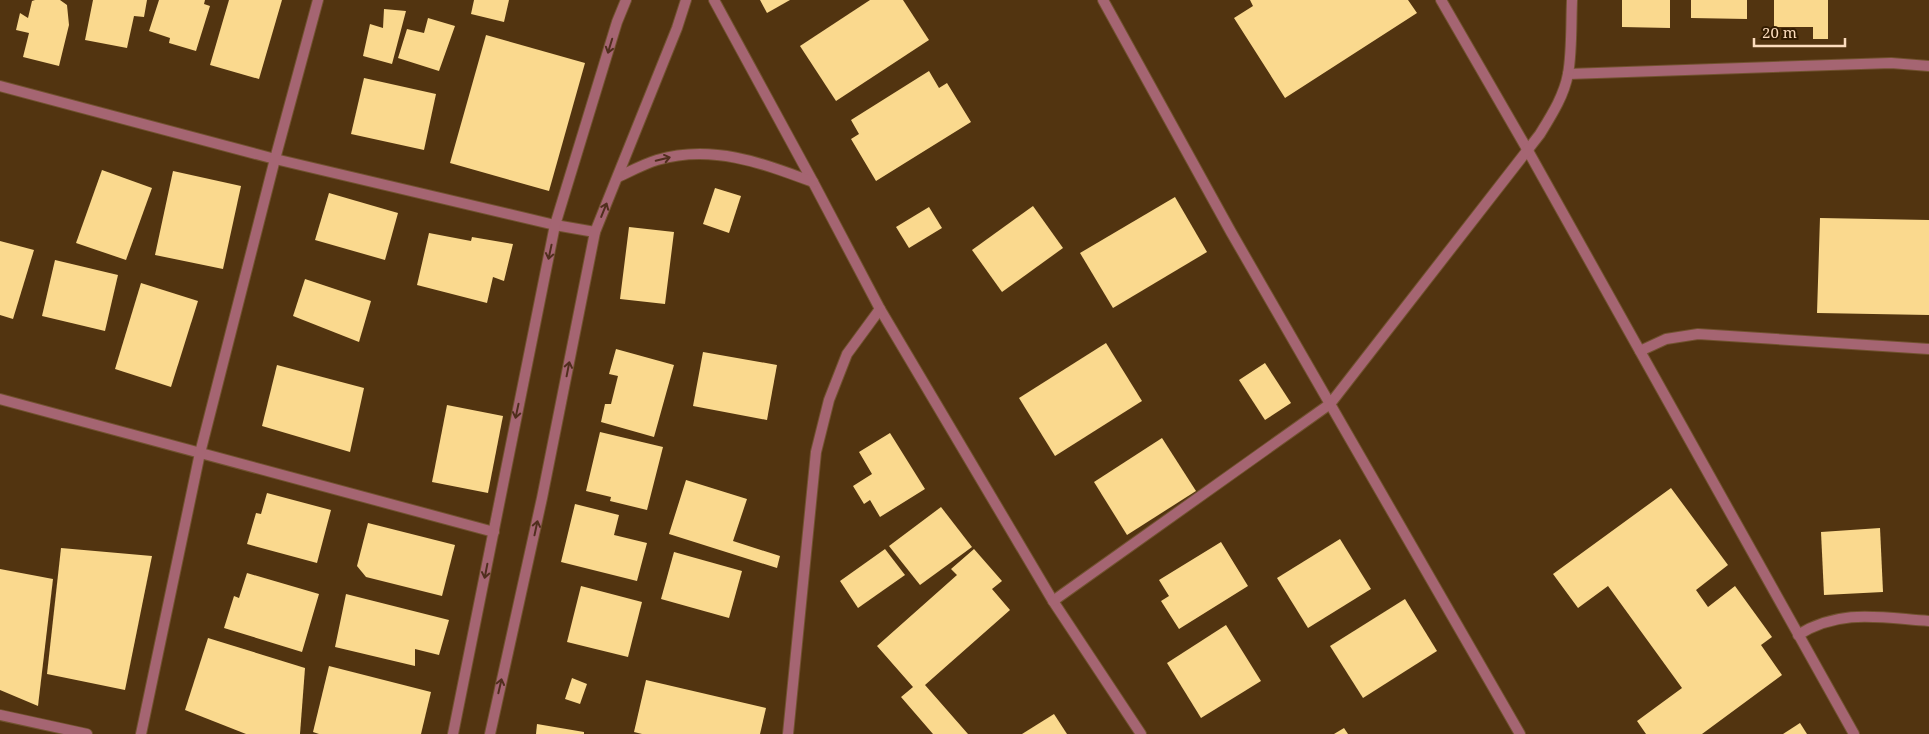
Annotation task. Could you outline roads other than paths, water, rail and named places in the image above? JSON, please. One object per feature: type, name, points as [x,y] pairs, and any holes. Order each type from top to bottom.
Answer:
[{"type":"street","points":[[140,734],[200,453],[275,158],[318,0]]},
{"type":"street","points":[[453,734],[555,225],[617,22],[626,0]]},
{"type":"street","points":[[490,734],[542,498],[595,232],[677,28],[686,0]]},
{"type":"street","points":[[714,0],[814,182],[880,309],[1053,601],[1141,734]]},
{"type":"street","points":[[1103,0],[1231,232],[1520,734]]},
{"type":"street","points":[[1441,0],[1527,149],[1854,734]]},
{"type":"street","points":[[1053,601],[1330,404],[1550,119],[1568,74],[1572,0]]},
{"type":"street","points":[[1568,74],[1891,63],[1929,66]]},
{"type":"street","points":[[0,86],[275,158],[555,225],[595,232]]},
{"type":"street","points":[[618,177],[656,160],[687,154],[719,154],[757,162],[814,182]]},
{"type":"street","points":[[788,734],[816,452],[829,400],[848,354],[880,309]]},
{"type":"street","points":[[1640,351],[1666,339],[1698,334],[1929,349]]},
{"type":"street","points":[[0,399],[494,532]]},
{"type":"street","points":[[1798,635],[1819,623],[1850,617],[1929,621]]},
{"type":"street","points":[[0,715],[87,734]]}]
